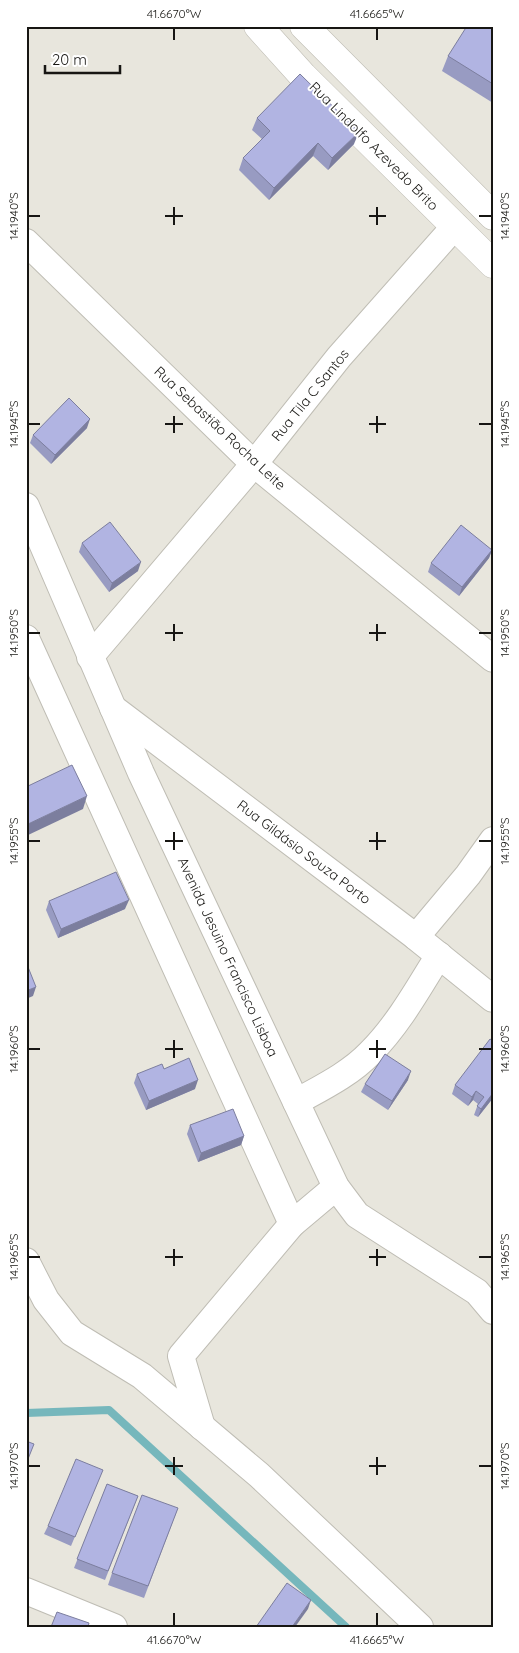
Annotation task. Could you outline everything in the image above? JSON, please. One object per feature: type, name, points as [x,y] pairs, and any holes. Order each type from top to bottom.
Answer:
[{"type":"main road","name":"Rua Lindolfo Azevedo Brito","points":[[258,26],[303,76],[493,264]]},
{"type":"main road","points":[[304,26],[493,216]]},
{"type":"street","name":"Rua Tila C Santos","points":[[90,657],[254,464],[339,357],[455,226]]},
{"type":"street","name":"Rua Sebastião Rocha Leite","points":[[26,242],[254,464],[493,659]]},
{"type":"street","name":"Avenida Jesuino Francisco Lisboa","points":[[26,506],[141,773],[336,1187],[357,1215],[477,1292],[493,1311]]},
{"type":"street","points":[[26,638],[292,1224]]},
{"type":"street","name":"Rua Gildásio Souza Porto","points":[[113,708],[416,937],[493,999]]},
{"type":"street","points":[[416,937],[468,875],[493,840]]},
{"type":"street","points":[[296,1102],[334,1081],[369,1055],[393,1028],[439,955]]},
{"type":"street","points":[[142,1376],[181,1356],[292,1224],[336,1187]]},
{"type":"street","points":[[26,1261],[46,1300],[72,1333],[142,1376],[259,1475],[420,1627]]},
{"type":"street","points":[[181,1356],[202,1427]]},
{"type":"street","points":[[26,1591],[114,1627]]},
{"type":"building","points":[[467,26],[493,26],[493,84],[448,56]]},
{"type":"building","points":[[300,74],[359,132],[332,158],[318,143],[274,188],[243,158],[270,131],[257,118]]},
{"type":"building","points":[[69,398],[90,419],[55,455],[33,435]]},
{"type":"building","points":[[110,522],[141,562],[112,583],[82,543]]},
{"type":"building","points":[[461,525],[492,550],[462,587],[431,563]]},
{"type":"building","points":[[72,765],[87,796],[26,825],[26,787]]},
{"type":"building","points":[[116,872],[129,900],[61,929],[49,901]]},
{"type":"building","points":[[26,962],[36,987],[26,991]]},
{"type":"building","points":[[490,1039],[493,1041],[493,1093],[481,1109],[477,1106],[484,1097],[476,1091],[472,1097],[455,1085]]},
{"type":"building","points":[[385,1054],[411,1071],[392,1101],[365,1084]]},
{"type":"building","points":[[189,1058],[198,1080],[149,1101],[137,1074],[162,1064],[164,1069]]},
{"type":"building","points":[[233,1109],[244,1136],[201,1153],[190,1125]]},
{"type":"building","points":[[26,1441],[34,1444],[26,1464]]},
{"type":"building","points":[[76,1459],[103,1470],[75,1537],[48,1526]]},
{"type":"building","points":[[107,1484],[138,1496],[108,1571],[77,1559]]},
{"type":"building","points":[[142,1495],[178,1508],[148,1586],[112,1573]]},
{"type":"building","points":[[287,1583],[311,1600],[292,1627],[256,1627]]},
{"type":"building","points":[[57,1612],[89,1623],[88,1627],[51,1627]]},
{"type":"waterway","points":[[26,1413],[109,1410],[346,1627]]}]
